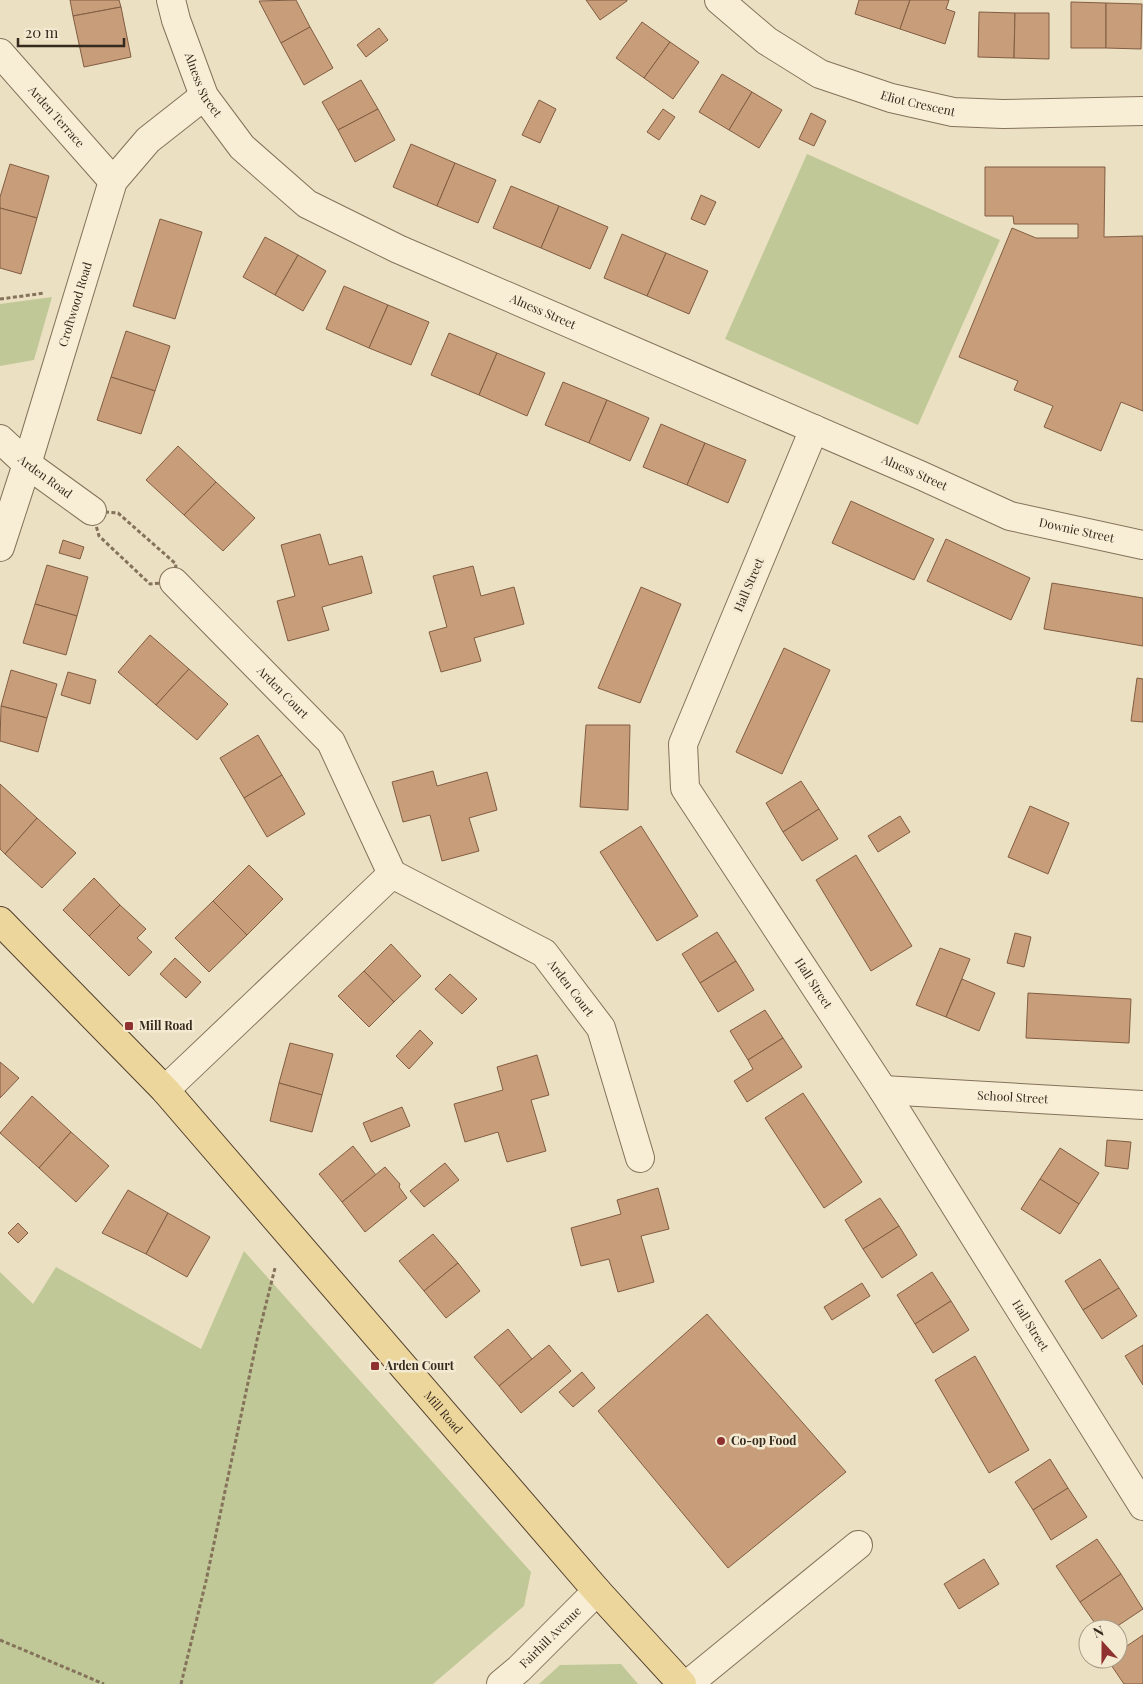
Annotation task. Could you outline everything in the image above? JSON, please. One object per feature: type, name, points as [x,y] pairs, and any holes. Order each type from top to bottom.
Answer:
[{"type":"main road","name":"Mill Road","points":[[0,922],[165,1090],[597,1591],[682,1684]]},
{"type":"street","name":"Alness Street","points":[[171,0],[176,20],[204,96],[242,147],[307,204],[398,249],[1010,516]]},
{"type":"street","name":"Eliot Crescent","points":[[719,0],[767,41],[820,74],[891,98],[953,112],[1003,114],[1143,111]]},
{"type":"street","name":"Arden Terrace","points":[[0,53],[113,181]]},
{"type":"street","name":"Croftwood Road","points":[[0,547],[113,181],[148,140],[204,96]]},
{"type":"street","name":"Hall Street","points":[[814,430],[683,744],[685,788],[883,1090],[1143,1506]]},
{"type":"street","name":"Arden Road","points":[[0,439],[27,464],[92,511]]},
{"type":"street","name":"Downie Street","points":[[1010,516],[1143,545]]},
{"type":"street","name":"Arden Court","points":[[174,582],[331,742],[392,874],[544,953],[601,1028],[640,1158]]},
{"type":"street","points":[[165,1090],[392,874]]},
{"type":"street","name":"School Street","points":[[883,1090],[1143,1105]]},
{"type":"street","points":[[688,1684],[858,1545]]},
{"type":"street","name":"Fairhill Avenue","points":[[501,1684],[520,1669],[597,1591]]},
{"type":"path","points":[[0,299],[81,288]]},
{"type":"path","points":[[92,511],[118,513],[176,564],[174,582],[150,584],[99,536],[92,511]]},
{"type":"path","points":[[181,1684],[206,1581],[257,1340],[285,1229]]},
{"type":"path","points":[[0,1640],[104,1684]]},
{"type":"green space","points":[[807,154],[1000,240],[918,425],[725,339]]},
{"type":"green space","points":[[52,297],[34,360],[0,366],[0,304]]},
{"type":"green space","points":[[244,1251],[531,1572],[524,1606],[433,1684],[0,1684],[0,1272],[33,1304],[56,1267],[201,1349]]},
{"type":"green space","points":[[621,1664],[638,1684],[539,1684],[560,1665]]},
{"type":"building","points":[[70,0],[119,0],[121,7],[73,16]]},
{"type":"building","points":[[296,0],[310,27],[281,43],[259,1]]},
{"type":"building","points":[[586,0],[627,0],[627,1],[600,20]]},
{"type":"building","points":[[859,0],[910,0],[900,29],[855,14]]},
{"type":"building","points":[[910,0],[949,0],[946,9],[955,12],[945,44],[900,29]]},
{"type":"building","points":[[1071,2],[1106,3],[1106,48],[1071,48]]},
{"type":"building","points":[[1106,3],[1142,4],[1141,49],[1106,48]]},
{"type":"building","points":[[121,7],[131,57],[84,67],[73,16]]},
{"type":"building","points":[[979,12],[1015,13],[1014,58],[978,57]]},
{"type":"building","points":[[1015,13],[1049,13],[1049,59],[1014,58]]},
{"type":"building","points":[[642,22],[670,42],[644,78],[616,58]]},
{"type":"building","points":[[310,27],[333,68],[304,85],[281,43]]},
{"type":"building","points":[[379,28],[388,40],[366,57],[357,45]]},
{"type":"building","points":[[670,42],[699,62],[673,99],[644,78]]},
{"type":"building","points":[[722,74],[752,92],[729,130],[699,112]]},
{"type":"building","points":[[361,80],[378,109],[338,130],[322,102]]},
{"type":"building","points":[[752,92],[782,110],[759,148],[729,130]]},
{"type":"building","points":[[539,100],[556,109],[540,143],[522,135]]},
{"type":"building","points":[[378,109],[395,140],[355,162],[338,130]]},
{"type":"building","points":[[663,109],[675,117],[659,140],[647,132]]},
{"type":"building","points":[[811,113],[826,121],[814,146],[799,139]]},
{"type":"building","points":[[411,144],[455,163],[437,206],[393,187]]},
{"type":"building","points":[[455,163],[496,180],[478,223],[437,206]]},
{"type":"building","points":[[10,164],[49,176],[37,218],[0,208],[0,197]]},
{"type":"building","points":[[985,167],[1105,167],[1104,237],[1143,236],[1143,411],[1121,402],[1101,451],[1044,427],[1053,406],[1014,390],[1018,381],[959,357],[1012,228],[1036,238],[1078,238],[1078,224],[1014,224],[1013,216],[985,216]]},
{"type":"building","points":[[511,186],[559,206],[541,248],[493,228]]},
{"type":"building","points":[[701,195],[716,202],[705,225],[691,219]]},
{"type":"building","points":[[559,206],[608,227],[590,269],[541,248]]},
{"type":"building","points":[[0,208],[37,218],[21,274],[0,268]]},
{"type":"building","points":[[160,219],[202,232],[175,319],[133,306]]},
{"type":"building","points":[[622,234],[666,253],[647,296],[604,278]]},
{"type":"building","points":[[265,237],[298,255],[275,295],[243,277]]},
{"type":"building","points":[[666,253],[708,271],[689,314],[647,296]]},
{"type":"building","points":[[298,255],[326,271],[303,311],[275,295]]},
{"type":"building","points":[[344,286],[388,305],[369,348],[326,329]]},
{"type":"building","points":[[388,305],[429,322],[411,365],[369,348]]},
{"type":"building","points":[[126,331],[170,346],[155,391],[111,377]]},
{"type":"building","points":[[449,333],[497,353],[479,395],[431,375]]},
{"type":"building","points":[[497,353],[545,373],[527,416],[479,395]]},
{"type":"building","points":[[111,377],[155,391],[141,434],[97,420]]},
{"type":"building","points":[[563,382],[607,400],[589,443],[545,425]]},
{"type":"building","points":[[607,400],[649,418],[630,461],[589,443]]},
{"type":"building","points":[[661,424],[705,443],[687,485],[643,467]]},
{"type":"building","points":[[705,443],[746,460],[728,503],[687,485]]},
{"type":"building","points":[[178,446],[216,482],[184,515],[146,480]]},
{"type":"building","points":[[216,482],[255,518],[223,551],[184,515]]},
{"type":"building","points":[[851,501],[934,539],[914,580],[832,543]]},
{"type":"building","points":[[320,534],[329,565],[362,556],[372,593],[322,607],[329,630],[288,641],[277,601],[295,596],[281,545]]},
{"type":"building","points":[[946,539],[1030,578],[1011,620],[927,581]]},
{"type":"building","points":[[63,540],[84,547],[80,559],[59,553]]},
{"type":"building","points":[[47,565],[88,577],[77,616],[35,604]]},
{"type":"building","points":[[473,566],[481,596],[514,587],[524,624],[474,638],[481,661],[441,672],[429,632],[447,627],[433,576]]},
{"type":"building","points":[[1052,583],[1143,598],[1143,646],[1044,629]]},
{"type":"building","points":[[641,587],[681,604],[640,703],[598,688]]},
{"type":"building","points":[[35,604],[77,616],[66,655],[23,643]]},
{"type":"building","points":[[150,635],[189,669],[156,705],[118,672]]},
{"type":"building","points":[[784,648],[830,670],[782,774],[736,752]]},
{"type":"building","points":[[189,669],[228,704],[197,740],[156,705]]},
{"type":"building","points":[[11,670],[57,684],[47,718],[1,706]]},
{"type":"building","points":[[68,672],[96,680],[90,704],[61,695]]},
{"type":"building","points":[[1137,678],[1143,679],[1143,722],[1131,721]]},
{"type":"building","points":[[1,706],[47,718],[38,752],[0,741]]},
{"type":"building","points":[[586,725],[630,725],[628,810],[580,807]]},
{"type":"building","points":[[258,735],[282,775],[244,798],[220,758]]},
{"type":"building","points":[[433,771],[437,786],[487,772],[497,810],[469,818],[479,851],[442,861],[430,815],[403,822],[392,782]]},
{"type":"building","points":[[282,775],[305,814],[267,837],[244,798]]},
{"type":"building","points":[[801,781],[819,809],[783,832],[766,803]]},
{"type":"building","points":[[0,784],[37,818],[5,854],[0,849]]},
{"type":"building","points":[[1030,806],[1069,823],[1048,874],[1008,857]]},
{"type":"building","points":[[819,809],[838,839],[802,861],[783,832]]},
{"type":"building","points":[[900,816],[910,832],[878,852],[868,836]]},
{"type":"building","points":[[37,818],[76,853],[42,888],[5,854]]},
{"type":"building","points":[[641,826],[698,916],[657,941],[600,852]]},
{"type":"building","points":[[856,855],[912,946],[871,971],[816,880]]},
{"type":"building","points":[[249,865],[283,899],[247,935],[213,901]]},
{"type":"building","points":[[94,878],[120,905],[89,936],[63,910]]},
{"type":"building","points":[[213,901],[247,935],[209,972],[175,938]]},
{"type":"building","points":[[120,905],[146,929],[137,938],[152,952],[129,976],[89,936]]},
{"type":"building","points":[[717,932],[736,961],[700,983],[682,954]]},
{"type":"building","points":[[1015,933],[1031,937],[1024,967],[1007,963]]},
{"type":"building","points":[[391,944],[421,976],[394,1002],[364,971]]},
{"type":"building","points":[[940,948],[970,959],[946,1017],[916,1005]]},
{"type":"building","points":[[175,958],[201,982],[186,998],[160,974]]},
{"type":"building","points":[[736,961],[754,990],[718,1012],[700,983]]},
{"type":"building","points":[[364,971],[394,1002],[369,1027],[338,996]]},
{"type":"building","points":[[450,974],[477,999],[462,1014],[435,989]]},
{"type":"building","points":[[962,979],[995,993],[979,1031],[946,1017]]},
{"type":"building","points":[[1028,993],[1131,999],[1129,1043],[1026,1038]]},
{"type":"building","points":[[765,1010],[783,1038],[748,1060],[730,1031]]},
{"type":"building","points":[[420,1030],[433,1043],[409,1069],[396,1056]]},
{"type":"building","points":[[783,1038],[802,1067],[747,1102],[734,1081],[753,1069],[748,1060]]},
{"type":"building","points":[[290,1043],[333,1054],[322,1095],[279,1083]]},
{"type":"building","points":[[537,1055],[549,1095],[531,1100],[546,1151],[507,1162],[498,1132],[465,1142],[454,1104],[503,1090],[497,1067]]},
{"type":"building","points":[[0,1062],[19,1078],[0,1098]]},
{"type":"building","points":[[279,1083],[322,1095],[312,1132],[270,1121]]},
{"type":"building","points":[[803,1093],[862,1182],[824,1208],[765,1118]]},
{"type":"building","points":[[32,1096],[71,1132],[39,1168],[0,1133]]},
{"type":"building","points":[[402,1107],[410,1126],[371,1142],[363,1123]]},
{"type":"building","points":[[71,1132],[109,1166],[76,1202],[39,1168]]},
{"type":"building","points":[[1107,1140],[1131,1142],[1128,1169],[1105,1166]]},
{"type":"building","points":[[353,1146],[376,1175],[342,1202],[319,1174]]},
{"type":"building","points":[[1060,1148],[1099,1173],[1079,1204],[1040,1179]]},
{"type":"building","points":[[445,1163],[459,1180],[424,1207],[410,1191]]},
{"type":"building","points":[[385,1167],[400,1184],[399,1187],[407,1198],[365,1232],[342,1202]]},
{"type":"building","points":[[1040,1179],[1079,1204],[1060,1234],[1021,1209]]},
{"type":"building","points":[[658,1188],[669,1229],[641,1236],[654,1282],[618,1292],[609,1259],[581,1266],[571,1228],[621,1214],[617,1200]]},
{"type":"building","points":[[128,1190],[168,1213],[146,1254],[102,1233]]},
{"type":"building","points":[[880,1198],[899,1226],[863,1249],[845,1220]]},
{"type":"building","points":[[168,1213],[210,1237],[187,1277],[146,1254]]},
{"type":"building","points":[[18,1223],[28,1233],[18,1243],[8,1233]]},
{"type":"building","points":[[899,1226],[917,1255],[882,1278],[863,1249]]},
{"type":"building","points":[[433,1234],[458,1263],[424,1291],[399,1261]]},
{"type":"building","points":[[1100,1259],[1119,1288],[1083,1310],[1065,1281]]},
{"type":"building","points":[[458,1263],[480,1291],[446,1318],[424,1291]]},
{"type":"building","points":[[932,1272],[951,1301],[915,1324],[897,1295]]},
{"type":"building","points":[[862,1283],[870,1296],[832,1320],[824,1307]]},
{"type":"building","points":[[1119,1288],[1137,1316],[1102,1339],[1083,1310]]},
{"type":"building","points":[[951,1301],[969,1330],[933,1353],[915,1324]]},
{"type":"building","name":"Co-op Food","points":[[707,1314],[846,1472],[728,1568],[598,1411]]},
{"type":"building","points":[[508,1329],[532,1359],[499,1386],[474,1357]]},
{"type":"building","points":[[549,1345],[571,1371],[521,1413],[499,1386]]},
{"type":"building","points":[[1143,1345],[1143,1385],[1125,1356]]},
{"type":"building","points":[[975,1356],[1029,1450],[989,1473],[935,1380]]},
{"type":"building","points":[[582,1372],[595,1388],[573,1407],[559,1392]]},
{"type":"building","points":[[1050,1459],[1068,1488],[1033,1510],[1015,1482]]},
{"type":"building","points":[[1068,1488],[1087,1517],[1051,1540],[1033,1510]]},
{"type":"building","points":[[1097,1539],[1121,1574],[1080,1602],[1056,1566]]},
{"type":"building","points":[[984,1559],[999,1584],[959,1609],[944,1584]]},
{"type":"building","points":[[1121,1574],[1143,1609],[1128,1619],[1092,1619],[1080,1602]]},
{"type":"building","points":[[1143,1635],[1143,1684],[1124,1684],[1114,1669],[1128,1669],[1128,1645]]},
{"type":"place","name":"Mill Road","points":[[129,1026]]},
{"type":"place","name":"Arden Court","points":[[375,1366]]},
{"type":"place","name":"Co-op Food","points":[[721,1441]]}]
